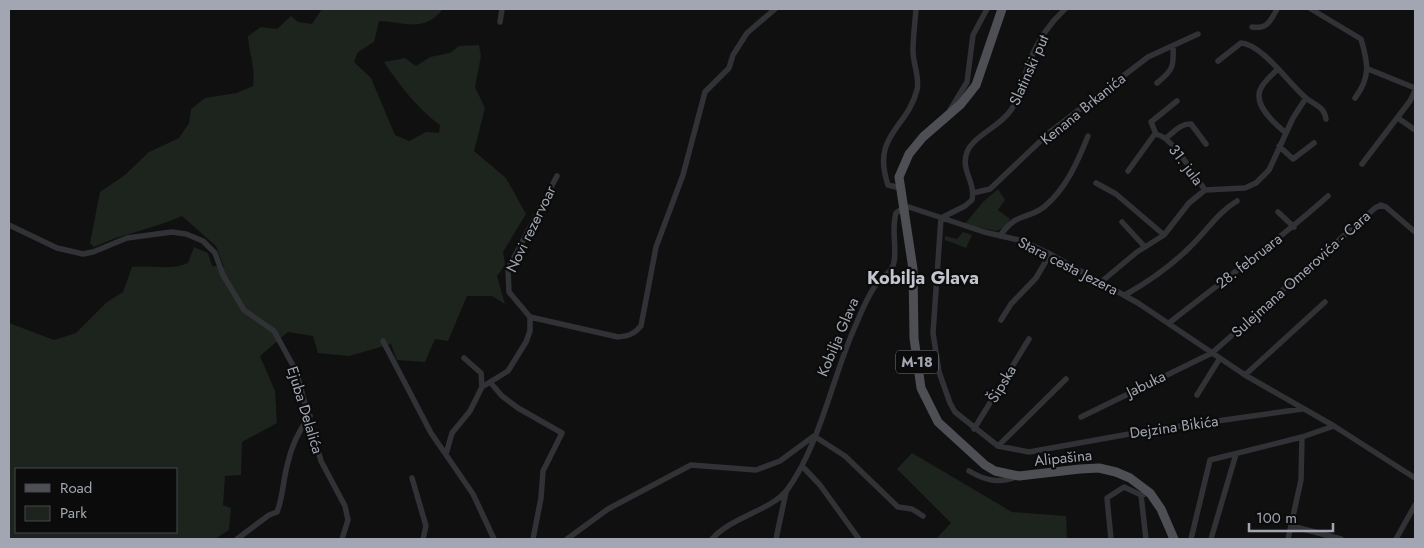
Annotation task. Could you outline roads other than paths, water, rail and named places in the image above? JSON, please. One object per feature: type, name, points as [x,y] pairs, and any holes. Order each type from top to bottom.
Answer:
[{"type":"main road","name":"M-18","points":[[903,208],[899,177],[909,154],[923,137],[961,104],[976,85],[1002,9]]},
{"type":"main road","name":"Alipašina","points":[[903,208],[913,269],[914,338],[921,388],[938,422],[985,465],[1009,475],[1019,476],[1099,468],[1130,478],[1161,509],[1174,539]]},
{"type":"street","points":[[500,22],[502,9]]},
{"type":"street","points":[[482,387],[508,371],[526,342],[530,331],[530,317],[618,337],[630,336],[641,326],[656,247],[683,175],[705,92],[729,68],[733,55],[747,33],[775,9]]},
{"type":"street","points":[[900,188],[888,185],[884,172],[884,154],[888,139],[917,90],[918,80],[913,52],[916,9]]},
{"type":"street","points":[[942,122],[967,82],[973,35],[987,9]]},
{"type":"street","name":"Slatinski put","points":[[974,193],[973,186],[964,169],[969,146],[1004,119],[1011,110],[1031,58],[1043,34],[1065,9]]},
{"type":"street","points":[[1252,27],[1264,27],[1269,24],[1277,9]]},
{"type":"street","points":[[1311,9],[1361,39],[1368,69],[1364,84],[1355,98]]},
{"type":"street","name":"Kenana Brkanića","points":[[974,193],[990,189],[1069,116],[1148,57],[1198,34]]},
{"type":"street","points":[[1218,61],[1241,44],[1252,46],[1306,98],[1321,108],[1326,119]]},
{"type":"street","points":[[1157,83],[1171,72],[1174,60],[1172,46]]},
{"type":"street","points":[[1278,69],[1261,87],[1259,97],[1266,111],[1286,133]]},
{"type":"street","points":[[1362,164],[1398,118],[1415,90],[1368,69]]},
{"type":"street","name":"31. jula","points":[[1101,282],[1164,234],[1190,203],[1205,190],[1245,188],[1256,184],[1269,170],[1279,146],[1306,98]]},
{"type":"street","points":[[1156,134],[1151,122],[1177,101]]},
{"type":"street","points":[[1398,118],[1415,130]]},
{"type":"street","points":[[1166,138],[1184,124],[1191,124],[1206,144]]},
{"type":"street","name":"31. jula","points":[[1128,170],[1156,134],[1163,135],[1205,190]]},
{"type":"street","points":[[1000,236],[1011,222],[1019,216],[1043,207],[1060,190],[1067,182],[1088,136]]},
{"type":"street","points":[[1279,146],[1293,159],[1314,143]]},
{"type":"street","name":"Novi rezervoar","points":[[530,317],[509,292],[508,269],[556,176]]},
{"type":"street","points":[[1096,182],[1116,194],[1164,234]]},
{"type":"street","points":[[974,193],[972,200],[965,206],[941,218],[933,333],[935,355],[950,403],[974,429],[998,446],[1066,379]]},
{"type":"street","name":"28. februara","points":[[1169,324],[1261,250],[1294,227],[1328,196]]},
{"type":"street","points":[[1125,295],[1180,256],[1223,210],[1237,201]]},
{"type":"street","name":"Sulejmana Omerovića - Cara","points":[[1212,352],[1375,208],[1381,205],[1386,207],[1415,232]]},
{"type":"street","name":"Stara cesta Jezera","points":[[903,208],[909,207],[1000,236],[1023,240],[1125,295],[1169,324]]},
{"type":"street","name":"Kobilja Glava","points":[[776,539],[786,492],[802,466],[854,329],[877,284],[893,265],[894,220],[896,213],[903,208]]},
{"type":"street","points":[[1278,212],[1294,227]]},
{"type":"street","points":[[1122,222],[1145,247]]},
{"type":"street","name":"Ejuba Delalića","points":[[9,226],[57,248],[83,254],[94,252],[127,238],[172,232],[186,234],[203,241],[215,253],[223,275],[244,310],[274,331],[296,371],[321,461],[345,506],[348,520],[342,539]]},
{"type":"street","points":[[1001,320],[1012,304],[1036,278],[1050,254]]},
{"type":"street","points":[[1245,375],[1325,302]]},
{"type":"street","points":[[1169,324],[1245,375],[1310,414],[1334,426],[1415,478]]},
{"type":"street","name":"Šipska","points":[[974,429],[1030,339]]},
{"type":"street","points":[[383,341],[431,433],[473,494],[494,539]]},
{"type":"street","name":"Jabuka","points":[[1081,416],[1212,352]]},
{"type":"street","points":[[446,454],[452,433],[470,411],[482,387],[481,373],[464,358]]},
{"type":"street","points":[[1196,395],[1220,358]]},
{"type":"street","points":[[490,382],[502,396],[518,408],[562,433],[543,471],[542,498],[533,539]]},
{"type":"street","name":"Dejzina Bikića","points":[[998,446],[1029,452],[1139,432],[1302,409]]},
{"type":"street","points":[[237,539],[269,515],[277,512],[285,486],[286,468],[294,443],[310,416]]},
{"type":"street","points":[[1191,539],[1209,462],[1302,437],[1334,426]]},
{"type":"street","points":[[566,539],[608,509],[691,465],[756,470],[780,462],[814,436],[845,456],[898,507],[912,509],[923,516]]},
{"type":"street","points":[[1288,539],[1301,480],[1302,437]]},
{"type":"street","points":[[1211,539],[1236,454]]},
{"type":"street","points":[[802,466],[820,485],[860,539]]},
{"type":"street","points":[[969,472],[983,479],[999,481],[1019,476]]},
{"type":"street","points":[[412,478],[426,526],[423,539]]},
{"type":"street","points":[[1112,539],[1107,498],[1124,487],[1145,494],[1146,539]]},
{"type":"street","name":"Kobilja Glava","points":[[712,539],[732,523],[786,492]]},
{"type":"street","points":[[1396,539],[1415,505]]},
{"type":"street","points":[[1292,526],[1341,539]]},
{"type":"district","name":"Kobilja Glava","points":[[923,278]]}]
